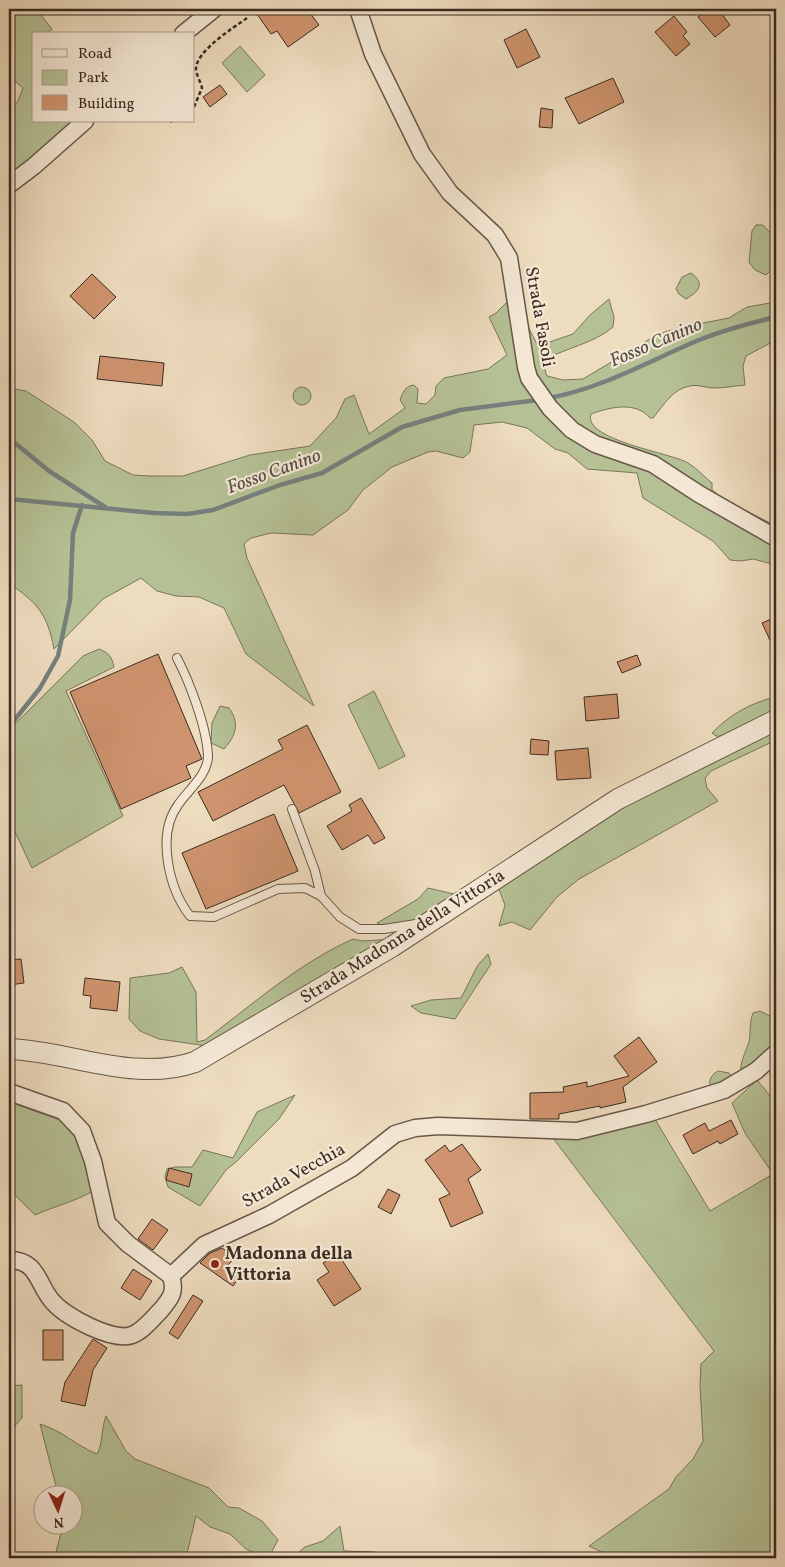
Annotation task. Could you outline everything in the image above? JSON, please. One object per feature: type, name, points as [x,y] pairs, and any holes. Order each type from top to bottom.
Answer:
[{"type":"street","points":[[185,32],[214,9]]},
{"type":"street","name":"Strada Fasoli","points":[[358,9],[374,54],[422,154],[450,193],[495,234],[509,258],[526,368],[529,378],[550,408],[561,420],[584,437],[610,450],[653,464],[699,494],[776,538]]},
{"type":"street","points":[[9,184],[34,166],[84,122]]},
{"type":"street","name":"Strada Madonna della Vittoria","points":[[9,1049],[58,1054],[138,1069],[156,1070],[181,1067],[195,1062],[427,925],[569,828],[618,799],[776,720]]},
{"type":"street","name":"Strada Vecchia","points":[[171,1276],[204,1245],[269,1215],[352,1168],[395,1134],[414,1128],[438,1126],[577,1131],[646,1114],[724,1090],[756,1071],[776,1053]]},
{"type":"street","points":[[9,1092],[63,1111],[82,1131],[93,1161],[107,1223],[128,1244],[171,1276],[174,1287],[171,1298],[132,1335],[115,1337],[69,1315],[52,1302],[38,1275],[31,1268],[19,1260],[9,1260]]},
{"type":"lane","points":[[177,658],[191,686],[208,757],[204,770],[176,806],[168,832],[168,870],[182,906],[190,916],[214,917],[278,890],[305,888],[321,896],[340,917],[359,930],[384,929],[414,923],[427,925]]},
{"type":"lane","points":[[292,809],[315,871],[321,896]]},
{"type":"path","points":[[195,105],[202,88],[196,70],[206,50],[247,18]]},
{"type":"green space","points":[[9,9],[36,9],[52,29],[48,32],[32,32],[32,122],[76,122],[9,182],[9,111],[18,101],[23,88],[9,76]]},
{"type":"green space","points":[[240,46],[265,75],[247,92],[222,63]]},
{"type":"green space","points":[[756,225],[763,225],[776,239],[776,265],[766,275],[755,270],[749,262],[752,231]]},
{"type":"green space","points":[[691,273],[698,280],[699,287],[695,293],[686,299],[676,289],[682,277]]},
{"type":"green space","points":[[609,299],[614,317],[613,327],[597,338],[542,361],[547,376],[563,380],[583,379],[658,334],[682,327],[729,318],[747,307],[776,302],[776,340],[746,356],[743,366],[745,385],[714,388],[693,386],[678,390],[653,418],[650,418],[638,409],[630,407],[606,409],[591,414],[592,423],[600,431],[630,444],[688,463],[712,483],[712,490],[727,501],[776,526],[776,565],[753,559],[730,560],[713,541],[643,498],[637,473],[587,469],[568,453],[555,449],[527,428],[502,422],[474,425],[470,452],[463,458],[436,451],[428,452],[392,467],[363,490],[348,510],[313,535],[271,533],[251,538],[244,544],[247,558],[314,706],[246,654],[224,608],[199,597],[176,596],[157,591],[141,578],[103,599],[54,649],[48,626],[40,610],[9,583],[9,388],[26,391],[74,422],[92,440],[105,461],[133,475],[183,476],[250,455],[310,446],[336,418],[345,399],[354,395],[369,434],[405,408],[400,400],[406,388],[414,385],[418,389],[417,403],[426,404],[435,395],[436,386],[444,378],[488,369],[507,355],[489,317],[509,300],[525,321],[538,346],[573,334],[590,315]]},
{"type":"green space","points":[[302,387],[308,390],[311,396],[308,402],[302,405],[296,402],[293,396],[296,390]]},
{"type":"green space","points":[[99,649],[110,656],[114,667],[66,691],[123,816],[32,868],[9,819],[9,730],[83,656]]},
{"type":"green space","points":[[374,691],[405,756],[379,769],[348,705]]},
{"type":"green space","points":[[776,697],[776,710],[722,736],[716,736],[712,733],[741,710],[758,702]]},
{"type":"green space","points":[[220,706],[229,708],[235,719],[234,734],[224,749],[211,743],[212,723]]},
{"type":"green space","points":[[776,728],[776,740],[711,771],[705,778],[707,788],[718,801],[579,879],[557,897],[530,930],[512,922],[499,926],[505,905],[498,887],[607,816]]},
{"type":"green space","points":[[428,888],[454,894],[469,891],[396,932],[377,923],[418,899]]},
{"type":"green space","points":[[353,939],[362,941],[395,939],[207,1046],[159,1039],[140,1031],[129,1019],[130,978],[169,973],[182,967],[196,992],[197,1042],[205,1040],[295,972]]},
{"type":"green space","points":[[488,954],[491,964],[455,1019],[421,1013],[411,1006],[431,1000],[461,998],[478,965]]},
{"type":"green space","points":[[760,1011],[776,1019],[776,1050],[741,1077],[742,1063],[749,1042],[753,1013]]},
{"type":"green space","points":[[718,1071],[729,1073],[735,1081],[712,1092],[710,1080]]},
{"type":"green space","points":[[757,1080],[776,1103],[776,1558],[614,1558],[589,1546],[669,1489],[676,1477],[693,1459],[703,1441],[700,1385],[701,1364],[714,1351],[553,1138],[653,1116],[710,1211],[773,1174],[745,1133],[732,1103]]},
{"type":"green space","points":[[295,1095],[279,1119],[226,1170],[200,1206],[168,1187],[165,1177],[167,1169],[192,1167],[203,1150],[233,1158],[257,1112]]},
{"type":"green space","points":[[9,1102],[60,1120],[81,1143],[93,1191],[35,1215],[9,1189]]},
{"type":"green space","points":[[22,1385],[22,1418],[9,1432],[9,1386]]},
{"type":"green space","points":[[106,1416],[126,1451],[135,1459],[209,1488],[228,1507],[239,1508],[262,1521],[278,1540],[270,1555],[260,1556],[246,1549],[230,1534],[210,1527],[196,1516],[186,1558],[49,1558],[56,1552],[61,1534],[82,1534],[82,1484],[55,1484],[40,1424],[56,1430],[97,1454]]},
{"type":"green space","points":[[340,1526],[344,1551],[375,1552],[373,1558],[292,1558],[305,1547],[323,1541]]},
{"type":"building","points":[[264,9],[307,9],[319,25],[288,47],[277,31],[271,34],[257,14]]},
{"type":"building","points":[[709,9],[718,9],[730,25],[715,37],[698,17]]},
{"type":"building","points":[[674,16],[687,32],[683,36],[690,44],[676,56],[655,32]]},
{"type":"building","points":[[526,29],[540,57],[517,68],[504,40]]},
{"type":"building","points":[[613,78],[624,102],[579,124],[565,98]]},
{"type":"building","points":[[220,85],[227,94],[210,107],[203,97]]},
{"type":"building","points":[[541,108],[553,110],[552,128],[539,127]]},
{"type":"building","points":[[92,274],[116,297],[94,319],[70,296]]},
{"type":"building","points":[[100,356],[164,363],[162,386],[97,379]]},
{"type":"building","points":[[776,617],[776,653],[762,623]]},
{"type":"building","points":[[158,654],[202,759],[186,766],[191,778],[121,809],[70,692]]},
{"type":"building","points":[[637,655],[641,665],[622,673],[617,662]]},
{"type":"building","points":[[617,694],[619,718],[586,721],[584,697]]},
{"type":"building","points":[[307,725],[341,792],[299,813],[284,785],[213,821],[198,792],[283,749],[278,740]]},
{"type":"building","points":[[531,739],[549,741],[548,755],[530,754]]},
{"type":"building","points":[[588,748],[591,778],[557,780],[555,751]]},
{"type":"building","points":[[361,798],[385,838],[374,844],[368,835],[342,850],[327,826],[352,811],[349,805]]},
{"type":"building","points":[[274,814],[298,871],[206,909],[182,853]]},
{"type":"building","points":[[21,959],[24,983],[9,985],[9,960]]},
{"type":"building","points":[[85,978],[120,982],[117,1011],[90,1008],[91,996],[83,995]]},
{"type":"building","points":[[639,1037],[657,1062],[623,1087],[626,1102],[559,1114],[559,1119],[530,1119],[530,1093],[564,1092],[563,1087],[587,1082],[587,1087],[629,1076],[614,1056]]},
{"type":"building","points":[[731,1120],[738,1134],[720,1144],[718,1141],[693,1154],[683,1135],[705,1123],[709,1131]]},
{"type":"building","points":[[462,1144],[481,1170],[468,1179],[483,1213],[451,1227],[439,1199],[450,1194],[425,1160],[445,1145],[450,1152]]},
{"type":"building","points":[[169,1168],[192,1174],[189,1187],[166,1180]]},
{"type":"building","points":[[388,1189],[400,1195],[391,1214],[378,1207]]},
{"type":"building","points":[[152,1219],[168,1230],[153,1250],[138,1239]]},
{"type":"building","name":"Madonna della Vittoria","points":[[222,1248],[235,1257],[228,1265],[241,1275],[233,1286],[200,1263],[210,1253]]},
{"type":"building","points":[[338,1254],[361,1289],[334,1306],[317,1280],[329,1272],[323,1263]]},
{"type":"building","points":[[133,1269],[152,1281],[140,1300],[121,1288]]},
{"type":"building","points":[[193,1295],[203,1301],[178,1339],[169,1333]]},
{"type":"building","points":[[43,1330],[63,1330],[63,1360],[43,1360]]},
{"type":"building","points":[[93,1339],[107,1348],[93,1370],[85,1406],[61,1401],[65,1382]]},
{"type":"waterway","name":"Fosso Canino","points":[[549,398],[607,381],[708,336],[776,317]]},
{"type":"waterway","name":"Fosso Canino","points":[[9,499],[154,513],[187,514],[213,510],[280,485],[322,473],[402,427],[460,410],[538,400]]},
{"type":"waterway","points":[[9,438],[49,471],[105,507]]},
{"type":"waterway","points":[[9,727],[40,688],[58,656],[70,600],[73,533],[82,505]]},
{"type":"place","name":"Madonna della Vittoria","points":[[215,1264]]}]
